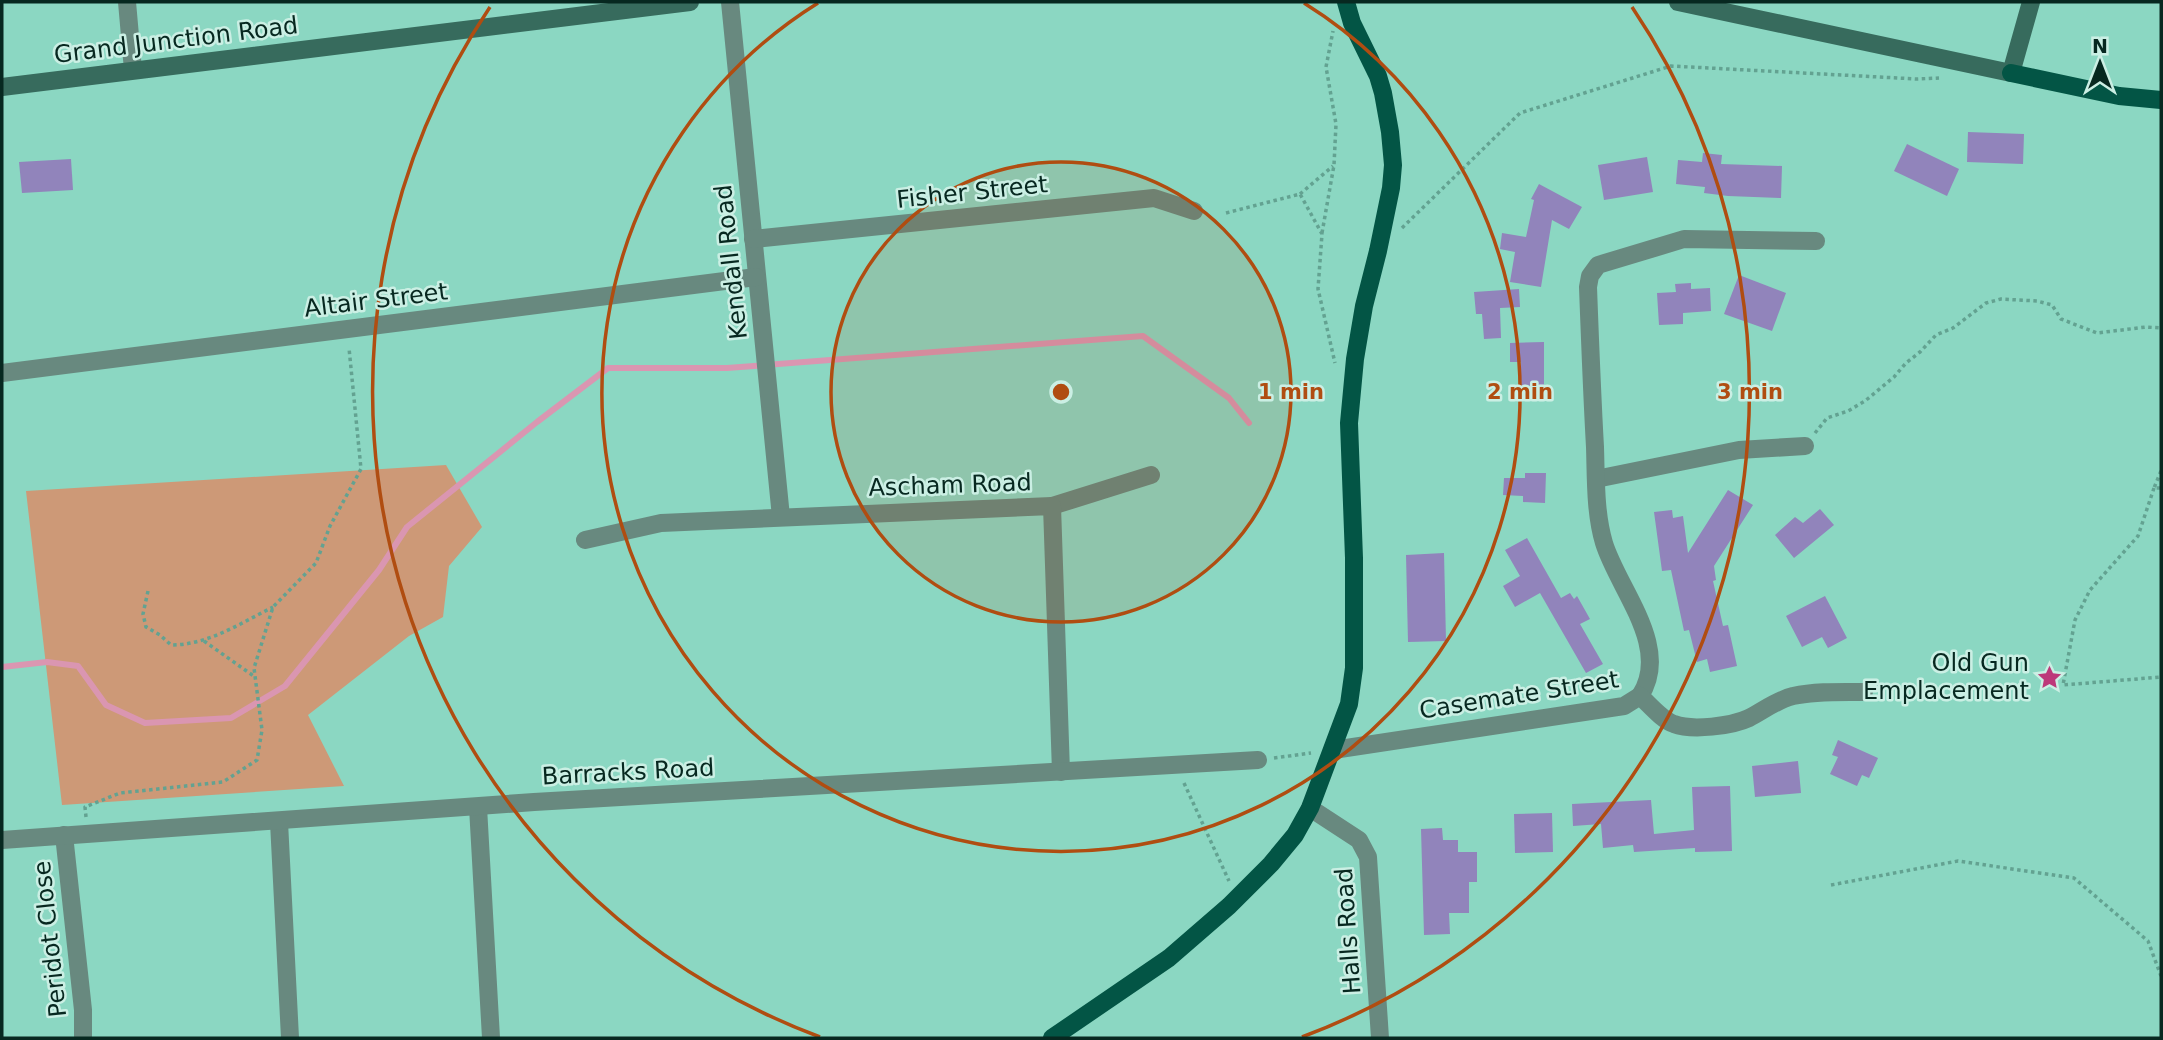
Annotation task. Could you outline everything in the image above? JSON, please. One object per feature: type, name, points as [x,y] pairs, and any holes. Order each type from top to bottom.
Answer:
[{"type":"main road","name":"Grand Junction Road","points":[[2,87],[635,5],[690,2]]},
{"type":"main road","points":[[1333,2],[1352,23]]},
{"type":"main road","points":[[1052,1038],[1169,958],[1238,898],[1271,864],[1295,835],[1310,808],[1349,704],[1354,668],[1354,558],[1349,423],[1355,359],[1364,306],[1391,188],[1393,165],[1383,93],[1378,76],[1352,23],[1346,2]]},
{"type":"main road","points":[[1678,2],[2119,96],[2161,100]]},
{"type":"main road","points":[[2011,74],[2031,2]]},
{"type":"street","points":[[127,2],[133,70]]},
{"type":"street","name":"Kendall Road","points":[[730,2],[781,517]]},
{"type":"street","name":"Fisher Street","points":[[753,239],[1154,198],[1194,211]]},
{"type":"street","points":[[1640,696],[1647,685],[1649,652],[1644,630],[1604,544],[1601,528],[1596,479],[1588,288],[1590,276],[1598,265],[1684,239],[1816,241]]},
{"type":"street","name":"Altair Street","points":[[2,373],[756,277]]},
{"type":"street","points":[[1596,479],[1739,450],[1805,446]]},
{"type":"street","points":[[1052,506],[1151,475]]},
{"type":"street","name":"Ascham Road","points":[[585,540],[661,523],[1052,506],[1061,772]]},
{"type":"street","name":"Casemate Street","points":[[1333,750],[1624,706],[1640,696],[1672,724],[1715,726],[1733,724],[1792,696],[1821,692],[1864,692]]},
{"type":"street","name":"Barracks Road","points":[[2,840],[478,807],[1258,760]]},
{"type":"street","points":[[478,807],[491,1038]]},
{"type":"street","name":"Halls Road","points":[[1310,808],[1359,840],[1368,857],[1380,1038]]},
{"type":"street","points":[[279,822],[290,1038]]},
{"type":"street","name":"Peridot Close","points":[[64,835],[83,1010],[83,1038]]},
{"type":"path","points":[[1333,31],[1326,67],[1336,124],[1334,165],[1322,234],[1318,289],[1337,369]]},
{"type":"path","points":[[1378,251],[1520,113],[1671,66],[1917,79],[1944,77]]},
{"type":"path","points":[[1226,213],[1300,194],[1334,165]]},
{"type":"path","points":[[1300,194],[1322,234]]},
{"type":"path","points":[[1805,446],[1827,418],[1865,401],[1894,377],[1936,335],[1953,328],[1986,303],[2001,299],[2037,301],[2052,305],[2061,319],[2097,333],[2146,327],[2161,328]]},
{"type":"path","points":[[148,591],[143,614],[146,627],[171,645],[187,645],[204,641],[274,607],[316,563],[330,526],[361,469],[347,328]]},
{"type":"path","points":[[2161,471],[2138,536],[2090,590],[2075,620],[2063,685],[2161,677]]},
{"type":"path","points":[[2154,488],[2161,488]]},
{"type":"path","points":[[85,807],[120,793],[223,782],[257,760],[262,730],[254,668],[274,607]]},
{"type":"path","points":[[204,641],[255,677]]},
{"type":"path","points":[[1258,760],[1333,750]]},
{"type":"path","points":[[1176,765],[1238,898]]},
{"type":"path","points":[[1831,885],[1958,861],[2074,878],[2148,941],[2161,976]]},
{"type":"shaded area","points":[[446,465],[482,527],[449,566],[443,617],[409,636],[308,715],[344,786],[62,805],[26,491]]},
{"type":"building","points":[[1968,132],[2024,134],[2023,164],[1967,162]]},
{"type":"building","points":[[1907,144],[1959,169],[1947,196],[1894,171]]},
{"type":"building","points":[[1703,153],[1722,155],[1721,164],[1782,166],[1781,198],[1704,193],[1705,187],[1676,184],[1678,160],[1702,162]]},
{"type":"building","points":[[1647,157],[1653,192],[1604,200],[1598,165]]},
{"type":"building","points":[[71,159],[73,190],[22,193],[19,162]]},
{"type":"building","points":[[1539,184],[1582,207],[1569,229],[1552,220],[1541,287],[1510,282],[1515,252],[1500,249],[1502,233],[1526,237],[1534,200],[1531,199]]},
{"type":"building","points":[[1739,275],[1786,293],[1772,331],[1724,314]]},
{"type":"building","points":[[1691,283],[1691,289],[1710,288],[1711,311],[1683,313],[1683,324],[1659,325],[1657,293],[1676,292],[1675,284]]},
{"type":"building","points":[[1519,289],[1520,307],[1500,308],[1501,338],[1484,339],[1482,314],[1476,314],[1474,292]]},
{"type":"building","points":[[1544,342],[1544,385],[1521,386],[1521,362],[1510,362],[1510,343]]},
{"type":"building","points":[[1525,473],[1546,473],[1545,503],[1523,502],[1523,496],[1503,495],[1504,478],[1525,478]]},
{"type":"building","points":[[1728,490],[1753,505],[1714,566],[1716,580],[1713,581],[1723,626],[1728,625],[1737,666],[1710,672],[1707,659],[1697,662],[1689,630],[1684,631],[1671,570],[1662,571],[1654,512],[1672,510],[1673,518],[1683,516],[1688,553]]},
{"type":"building","points":[[1820,509],[1834,525],[1794,558],[1775,535],[1795,517],[1803,523]]},
{"type":"building","points":[[1527,538],[1561,598],[1570,593],[1574,599],[1577,596],[1590,619],[1580,624],[1603,664],[1586,673],[1540,593],[1515,607],[1503,586],[1520,576],[1505,550]]},
{"type":"building","points":[[1444,553],[1446,641],[1408,642],[1406,555]]},
{"type":"building","points":[[1825,596],[1847,638],[1828,648],[1822,637],[1802,647],[1786,616]]},
{"type":"building","points":[[1838,740],[1878,758],[1869,778],[1862,775],[1857,786],[1830,774],[1838,757],[1832,755]]},
{"type":"building","points":[[1798,761],[1801,793],[1755,797],[1752,766]]},
{"type":"building","points":[[1730,786],[1732,851],[1695,852],[1695,848],[1634,852],[1633,845],[1603,848],[1601,824],[1573,826],[1572,804],[1651,800],[1654,834],[1694,830],[1692,787]]},
{"type":"building","points":[[1552,813],[1553,852],[1515,853],[1514,814]]},
{"type":"building","points":[[1442,828],[1443,840],[1458,840],[1458,852],[1477,852],[1477,882],[1469,882],[1469,913],[1449,913],[1450,934],[1424,935],[1421,829]]},
{"type":"waterway","points":[[2,667],[47,662],[78,666],[106,705],[145,723],[231,718],[285,686],[379,570],[407,527],[608,368],[727,368],[1143,336],[1229,398],[1249,423]]},
{"type":"place","name":"Old Gun Emplacement","points":[[2049,677]]}]
